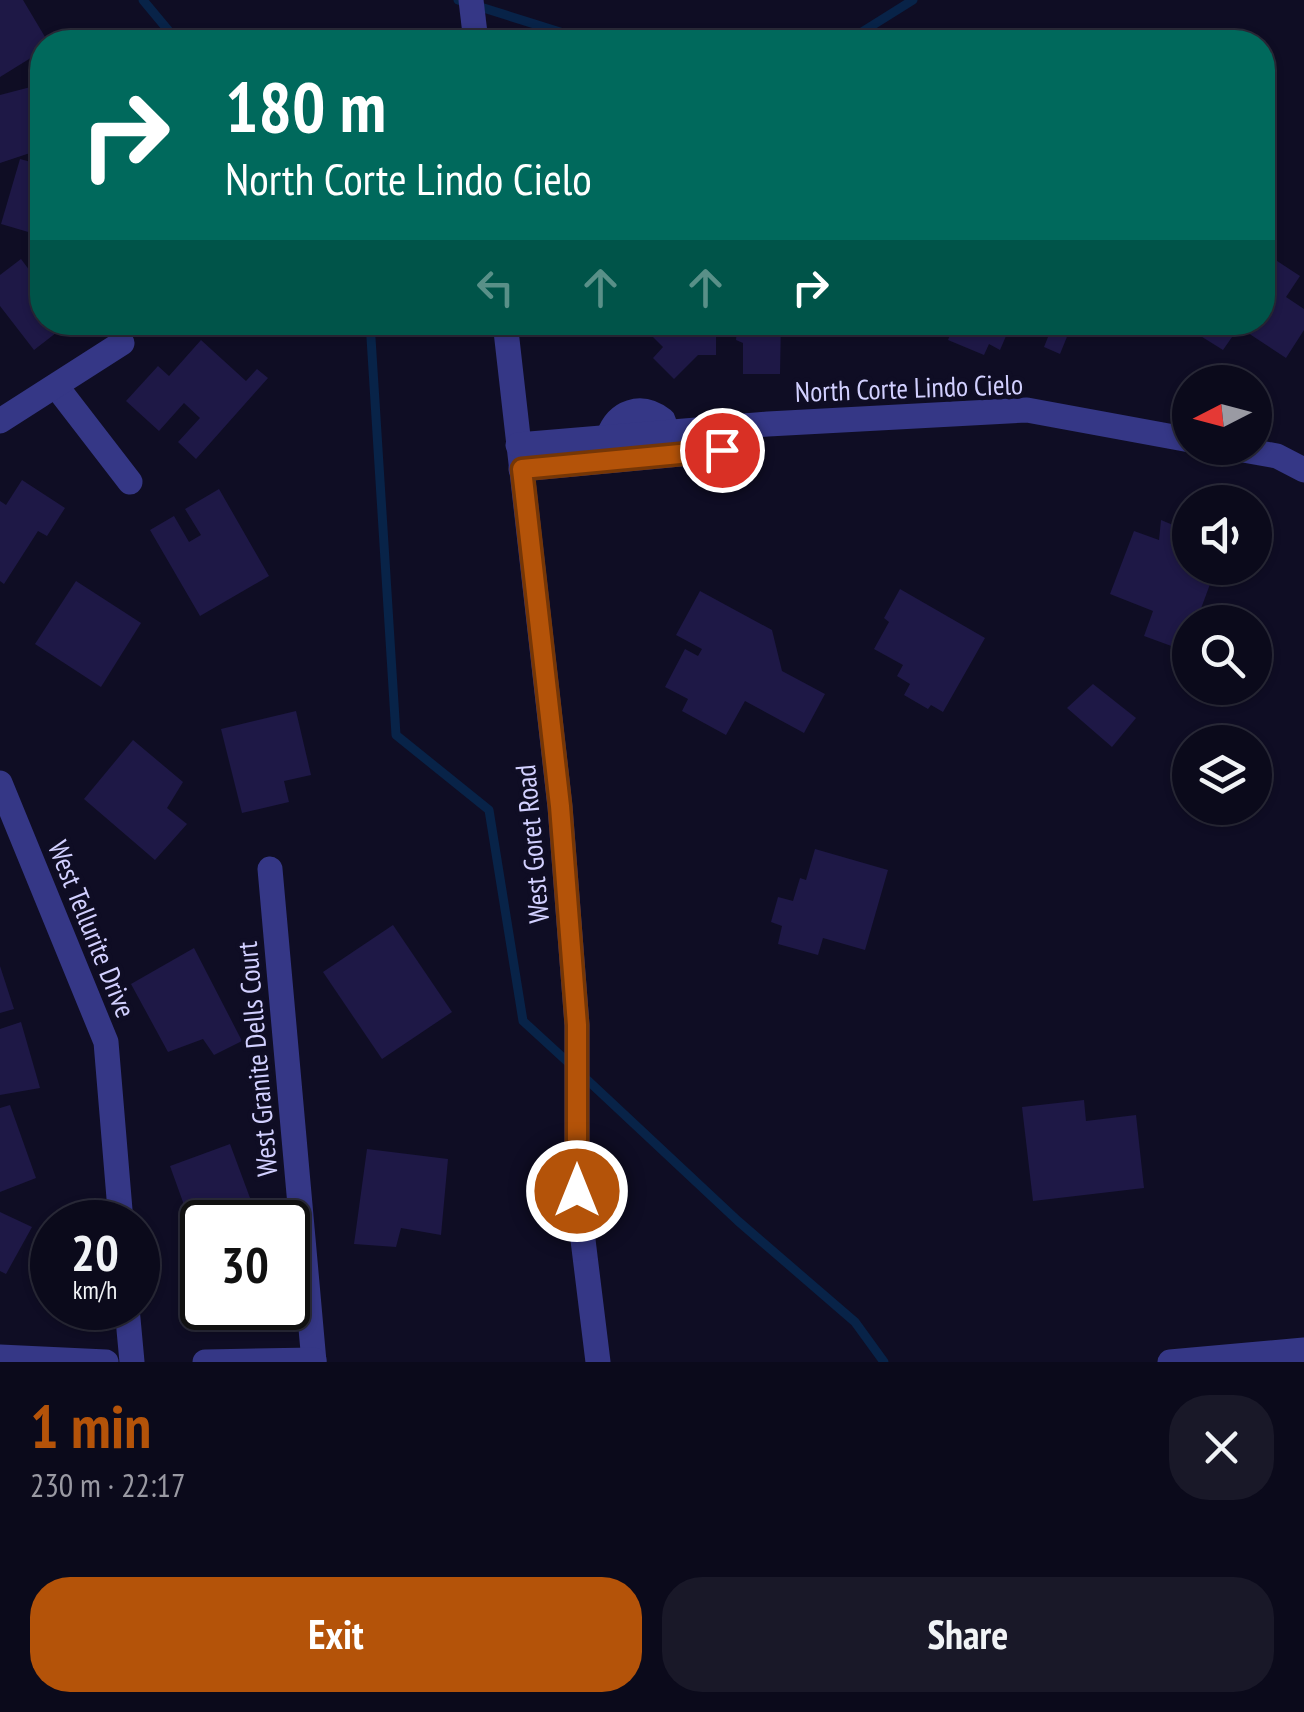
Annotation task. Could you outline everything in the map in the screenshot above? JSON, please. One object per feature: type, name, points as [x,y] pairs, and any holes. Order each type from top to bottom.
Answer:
[{"type":"street","points":[[471,0],[475,30]]},
{"type":"street","name":"West Goret Road","points":[[507,335],[560,806],[577,1025],[577,1191],[598,1362]]},
{"type":"street","points":[[0,421],[122,343]]},
{"type":"street","points":[[56,386],[130,482]]},
{"type":"street","points":[[611,447],[616,420],[634,410],[654,413],[669,443]]},
{"type":"street","name":"North Corte Lindo Cielo","points":[[520,457],[669,443],[722,450],[748,426],[1027,410],[1172,437]]},
{"type":"street","points":[[1272,455],[1304,470]]},
{"type":"street","name":"West Tellurite Drive","points":[[0,783],[106,1042],[119,1200]]},
{"type":"street","name":"West Granite Dells Court","points":[[270,869],[314,1361]]},
{"type":"street","points":[[130,1330],[132,1362]]},
{"type":"street","points":[[1170,1362],[1304,1350]]},
{"type":"street","points":[[0,1356],[106,1362]]},
{"type":"street","points":[[205,1362],[314,1361]]},
{"type":"building","points":[[0,0],[23,0],[41,30],[30,30],[30,58],[0,77]]},
{"type":"building","points":[[30,87],[30,153],[0,163],[0,95]]},
{"type":"building","points":[[20,159],[30,162],[30,232],[1,224]]},
{"type":"building","points":[[21,259],[30,271],[30,335],[53,335],[34,350],[0,306],[0,275]]},
{"type":"building","points":[[1275,260],[1300,276],[1286,297],[1304,309],[1304,330],[1286,358],[1251,335],[1275,335]]},
{"type":"building","points":[[651,335],[716,335],[716,355],[698,355],[674,379],[653,358],[663,347]]},
{"type":"building","points":[[736,335],[781,335],[780,374],[743,374],[743,343],[736,340]]},
{"type":"building","points":[[950,335],[1006,335],[1000,350],[989,344],[984,355],[948,340]]},
{"type":"building","points":[[1044,335],[1068,335],[1060,354],[1044,347],[1048,337]]},
{"type":"building","points":[[1199,335],[1233,335],[1223,350]]},
{"type":"building","points":[[201,340],[246,381],[257,369],[268,378],[196,459],[178,442],[200,418],[184,403],[159,431],[126,401],[158,366],[169,376]]},
{"type":"building","points":[[22,480],[65,508],[47,536],[38,531],[4,584],[0,581],[0,501],[6,505]]},
{"type":"building","points":[[219,489],[269,576],[200,616],[150,530],[174,516],[189,542],[201,535],[185,509]]},
{"type":"building","points":[[1161,520],[1172,525],[1172,585],[1210,585],[1202,605],[1172,605],[1172,646],[1144,636],[1153,611],[1110,594],[1134,531],[1159,540]]},
{"type":"building","points":[[76,581],[141,623],[101,687],[35,644]]},
{"type":"building","points":[[900,589],[985,638],[943,712],[931,705],[928,709],[904,695],[910,684],[897,676],[903,665],[874,649],[889,622],[884,618]]},
{"type":"building","points":[[700,591],[772,630],[782,671],[825,694],[804,733],[745,701],[726,735],[682,711],[688,699],[665,687],[685,649],[698,656],[702,649],[676,635]]},
{"type":"building","points":[[1093,684],[1136,718],[1112,747],[1067,708]]},
{"type":"building","points":[[296,711],[311,775],[284,781],[289,802],[242,813],[221,729]]},
{"type":"building","points":[[133,740],[183,782],[167,808],[187,824],[155,860],[84,799]]},
{"type":"building","points":[[815,849],[888,870],[865,950],[823,938],[818,955],[778,944],[782,926],[771,922],[778,897],[793,901],[800,878],[806,880]]},
{"type":"building","points":[[393,925],[452,1012],[382,1059],[323,972]]},
{"type":"building","points":[[194,948],[242,1041],[214,1055],[203,1039],[168,1052],[131,984]]},
{"type":"building","points":[[0,966],[14,1009],[0,1013]]},
{"type":"building","points":[[21,1022],[40,1088],[0,1095],[0,1029]]},
{"type":"building","points":[[1084,1100],[1086,1121],[1136,1115],[1144,1188],[1033,1201],[1022,1107]]},
{"type":"building","points":[[10,1105],[36,1178],[0,1192],[0,1108]]},
{"type":"building","points":[[230,1144],[251,1200],[182,1200],[170,1166]]},
{"type":"building","points":[[367,1149],[448,1159],[441,1235],[401,1228],[396,1247],[354,1244]]},
{"type":"building","points":[[0,1212],[30,1226],[30,1231],[6,1274],[0,1271]]},
{"type":"waterway","points":[[143,0],[168,30]]},
{"type":"waterway","points":[[458,0],[554,30]]},
{"type":"waterway","points":[[865,30],[913,0]]},
{"type":"waterway","points":[[371,335],[396,735],[489,810],[523,1021],[571,1065]]},
{"type":"waterway","points":[[582,1075],[738,1221],[855,1322],[884,1362]]},
{"type":"route","points":[[577,1191],[577,1025],[560,806],[522,469],[722,450]]}]
